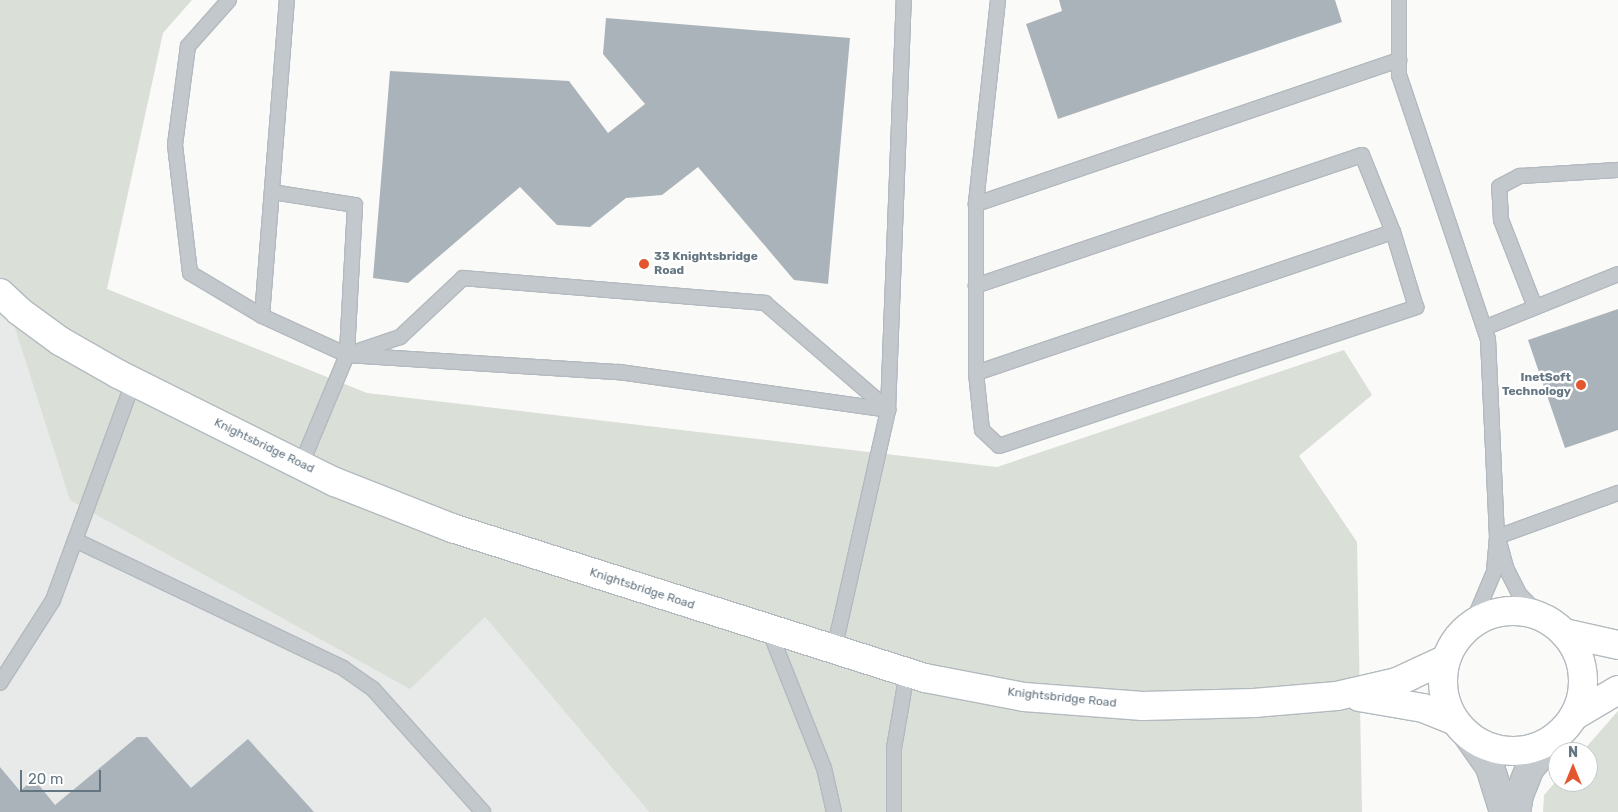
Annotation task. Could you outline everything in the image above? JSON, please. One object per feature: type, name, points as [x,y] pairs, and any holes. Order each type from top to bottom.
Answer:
[{"type":"street","name":"Knightsbridge Road","points":[[0,293],[19,311],[60,340],[133,382],[301,465],[452,528],[768,630],[907,672],[1024,697],[1144,706],[1254,703],[1338,696],[1397,682],[1446,658]]},
{"type":"street","points":[[1504,812],[1490,766],[1461,728],[1444,695],[1442,680],[1446,658],[1456,639],[1472,624],[1489,615],[1525,612],[1553,626],[1618,645]]},
{"type":"street","points":[[1516,812],[1519,795],[1530,768],[1566,725],[1581,696],[1582,673],[1576,652],[1553,626]]},
{"type":"street","points":[[1461,728],[1484,745],[1503,751],[1523,751],[1542,745],[1566,725],[1618,690]]},
{"type":"street","name":"Knightsbridge Road","points":[[1338,696],[1386,700],[1423,708],[1461,728]]},
{"type":"lane","points":[[229,0],[188,46],[175,145],[190,273],[262,316],[347,355],[619,372],[888,410]]},
{"type":"lane","points":[[262,316],[287,0]]},
{"type":"lane","points":[[834,650],[888,410],[904,0]]},
{"type":"lane","points":[[976,286],[1362,155],[1393,232],[1416,307],[999,446],[982,430],[976,373],[976,286],[976,204],[998,0]]},
{"type":"lane","points":[[1399,0],[1400,75],[1488,339],[1497,538],[1494,572],[1472,624]]},
{"type":"lane","points":[[976,204],[1400,60]]},
{"type":"lane","points":[[1535,307],[1502,220],[1499,187],[1520,176],[1618,170]]},
{"type":"lane","points":[[272,192],[355,206],[347,355],[301,465]]},
{"type":"lane","points":[[976,373],[1393,232]]},
{"type":"lane","points":[[1484,328],[1618,274]]},
{"type":"lane","points":[[347,355],[400,337],[463,278],[765,303],[888,410]]},
{"type":"lane","points":[[0,683],[52,600],[133,382]]},
{"type":"lane","points":[[1497,538],[1618,493]]},
{"type":"lane","points":[[1497,538],[1506,568],[1520,595],[1553,626]]},
{"type":"lane","points":[[75,540],[343,668],[373,689],[483,812]]},
{"type":"lane","points":[[768,630],[824,768],[834,812]]},
{"type":"lane","points":[[894,812],[894,748],[907,672]]},
{"type":"shaded area","points":[[0,0],[192,0],[163,33],[107,289],[367,393],[997,467],[1344,350],[1372,395],[1299,456],[1357,542],[1362,812],[649,812],[485,617],[410,689],[70,500],[0,281]]},
{"type":"shaded area","points":[[0,281],[485,617],[649,812],[0,812]]},
{"type":"shaded area","points":[[1618,711],[1618,812],[1543,812],[1544,795],[1548,790],[1548,792],[1598,792],[1598,742],[1591,742]]},
{"type":"building","points":[[1059,0],[1335,0],[1342,22],[1058,119],[1026,24],[1062,11]]},
{"type":"building","points":[[606,18],[850,38],[828,284],[794,280],[698,167],[662,195],[626,198],[590,227],[557,225],[520,187],[408,283],[373,278],[390,71],[569,81],[608,133],[645,104],[603,54]]},
{"type":"building","name":"InetSoft Technology","points":[[1618,309],[1618,430],[1565,448],[1528,340]]},
{"type":"building","points":[[137,737],[147,737],[191,788],[248,739],[314,812],[0,812],[0,767],[20,791],[34,779],[55,805]]},
{"type":"place","name":"33 Knightsbridge Road","points":[[644,264]]},
{"type":"place","name":"InetSoft Technology","points":[[1581,385]]}]
